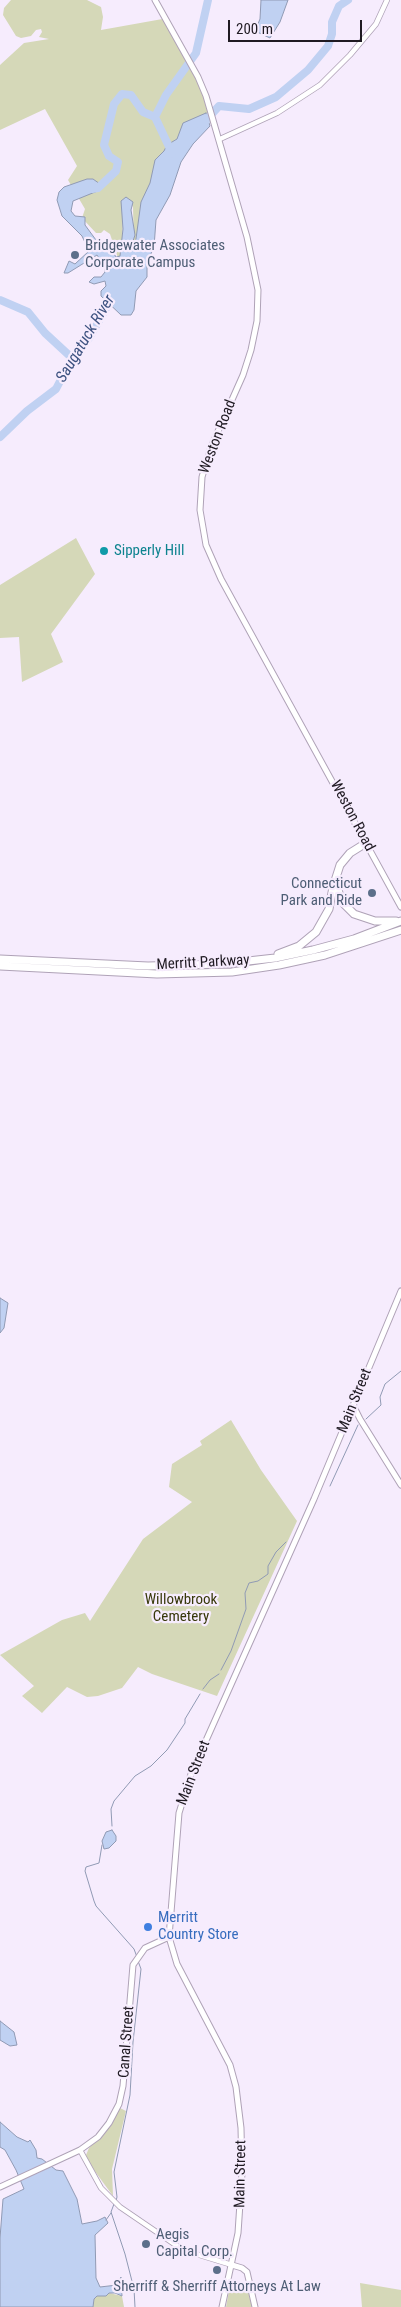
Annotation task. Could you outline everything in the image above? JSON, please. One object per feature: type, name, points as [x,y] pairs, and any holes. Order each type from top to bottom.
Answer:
[{"type":"highway","points":[[220,964],[280,953],[303,944],[316,932],[324,920],[330,904],[335,877],[346,857],[366,843]]},
{"type":"highway","points":[[335,877],[339,896],[345,906],[354,914],[374,921],[401,921]]},
{"type":"highway","name":"Merritt Parkway","points":[[0,959],[148,966],[220,964],[275,958],[314,950],[354,939],[401,921]]},
{"type":"highway","name":"Merritt Parkway","points":[[0,966],[157,974],[232,972],[325,956],[401,930]]},
{"type":"main road","name":"Weston Road","points":[[155,0],[196,73],[208,101],[253,261],[258,290],[258,314],[247,364],[203,470],[200,499],[203,531],[209,554],[401,907]]},
{"type":"main road","name":"Main Street","points":[[222,2307],[238,2233],[242,2159],[241,2128],[234,2080],[227,2058],[177,1964],[169,1937],[178,1818],[186,1787],[314,1499],[401,1291]]},
{"type":"main road","points":[[353,1404],[360,1419],[401,1485]]},
{"type":"main road","name":"Canal Street","points":[[0,2187],[80,2150],[93,2141],[105,2128],[120,2100],[125,2070],[132,1972],[136,1959],[145,1948],[169,1937]]},
{"type":"main road","points":[[232,2265],[242,2268],[247,2272],[255,2307]]},
{"type":"street","points":[[220,139],[277,113],[320,85],[350,55],[376,24],[387,0]]},
{"type":"street","points":[[80,2150],[98,2184],[110,2199],[123,2209],[183,2250],[232,2265]]},
{"type":"green space","points":[[11,0],[87,0],[101,7],[103,17],[101,30],[168,18],[200,76],[214,114],[208,122],[193,128],[134,248],[133,207],[129,201],[123,213],[122,255],[119,261],[110,234],[104,230],[101,233],[96,233],[82,218],[85,209],[68,180],[77,166],[45,109],[0,130],[0,65],[24,43],[49,39],[39,37],[42,32],[41,29],[36,30],[31,36],[21,38],[16,36],[3,15],[4,8]]},
{"type":"green space","points":[[76,538],[95,574],[51,634],[63,662],[22,682],[19,637],[0,638],[0,585]]},
{"type":"green space","name":"Willowbrook Cemetery","points":[[231,1420],[261,1470],[297,1521],[217,1696],[152,1674],[138,1667],[122,1688],[98,1696],[87,1697],[67,1687],[42,1713],[22,1696],[34,1686],[0,1655],[62,1620],[85,1613],[90,1621],[143,1539],[192,1502],[169,1487],[172,1464],[202,1445],[200,1441]]},
{"type":"green space","points":[[120,2108],[126,2111],[112,2169],[113,2196],[91,2166],[86,2155],[89,2148],[110,2127]]},
{"type":"green space","points":[[360,2283],[401,2290],[401,2307],[362,2307]]},
{"type":"green space","points":[[229,2291],[248,2291],[252,2307],[226,2307]]},
{"type":"green space","points":[[109,2293],[122,2296],[124,2307],[93,2307],[94,2299],[97,2295],[105,2296]]},
{"type":"water","points":[[261,0],[288,0],[280,22],[270,38],[255,31],[260,19]]},
{"type":"water","points":[[206,113],[210,126],[193,144],[181,162],[170,195],[156,220],[154,247],[147,263],[147,277],[136,291],[134,310],[131,315],[121,315],[101,296],[101,291],[106,286],[105,281],[94,284],[89,282],[94,277],[101,277],[105,272],[105,268],[97,255],[68,273],[64,273],[69,261],[75,264],[89,251],[82,236],[62,216],[57,200],[59,192],[64,187],[87,179],[93,179],[100,184],[100,190],[73,201],[71,211],[75,216],[85,217],[85,225],[102,247],[111,249],[116,257],[120,256],[123,229],[121,201],[126,197],[133,202],[131,210],[135,235],[132,244],[135,246],[141,202],[150,183],[155,160],[167,145],[177,139],[183,123]]},
{"type":"water","points":[[0,1298],[8,1303],[4,1328],[0,1333]]},
{"type":"water","points":[[112,1830],[116,1836],[116,1841],[109,1848],[104,1849],[102,1841],[106,1832]]},
{"type":"water","points":[[0,2021],[14,2032],[17,2045],[10,2046],[0,2040]]},
{"type":"water","points":[[0,2122],[17,2137],[28,2142],[30,2140],[36,2150],[37,2158],[42,2159],[56,2170],[63,2171],[77,2199],[82,2224],[105,2217],[108,2223],[95,2235],[96,2278],[100,2287],[117,2285],[121,2277],[122,2296],[109,2293],[106,2296],[97,2296],[94,2299],[93,2307],[0,2307],[0,2238],[3,2199],[24,2189],[5,2150],[0,2147]]},
{"type":"waterway","name":"Saugatuck River","points":[[155,117],[166,95],[196,53],[208,0]]},
{"type":"waterway","points":[[201,126],[219,106],[249,109],[276,97],[308,70],[328,46],[332,34],[332,22],[339,6],[348,0]]},
{"type":"waterway","name":"Saugatuck River","points":[[92,189],[98,188],[116,171],[118,162],[109,156],[104,145],[114,104],[122,94],[131,95],[143,112],[155,117],[172,153]]},
{"type":"waterway","name":"Saugatuck River","points":[[0,437],[27,411],[56,389],[72,358],[89,338],[113,296]]},
{"type":"waterway","points":[[0,300],[28,312],[45,333],[72,358]]},
{"type":"waterway","points":[[366,1419],[381,1405],[380,1397],[385,1384],[401,1371]]},
{"type":"waterway","points":[[330,1486],[358,1425]]},
{"type":"waterway","points":[[221,1670],[231,1651],[246,1609],[245,1593],[249,1583],[258,1581],[268,1574],[268,1566],[276,1552],[286,1542]]},
{"type":"waterway","points":[[203,1689],[210,1680],[219,1674]]},
{"type":"waterway","points":[[112,1826],[111,1809],[114,1801],[135,1776],[151,1766],[167,1750],[185,1723],[185,1719],[200,1694]]},
{"type":"waterway","points":[[102,1845],[99,1863],[86,1867],[85,1871],[94,1901],[96,1906],[134,1949],[137,1957]]},
{"type":"waterway","points":[[116,2201],[114,2172],[130,2095],[133,2042],[141,1969],[138,1961]]},
{"type":"waterway","points":[[114,2204],[111,2212],[134,2289],[135,2307]]},
{"type":"waterway","points":[[106,2220],[111,2213]]},
{"type":"place","name":"Bridgewater Associates Corporate Campus","points":[[75,255]]},
{"type":"place","name":"Sipperly Hill","points":[[104,551]]},
{"type":"place","name":"Connecticut Park and Ride","points":[[372,893]]},
{"type":"place","name":"Merritt Country Store","points":[[148,1927]]},
{"type":"place","name":"Aegis Capital Corp.","points":[[146,2244]]},
{"type":"place","name":"Sherriff & Sherriff Attorneys At Law","points":[[217,2270]]}]
